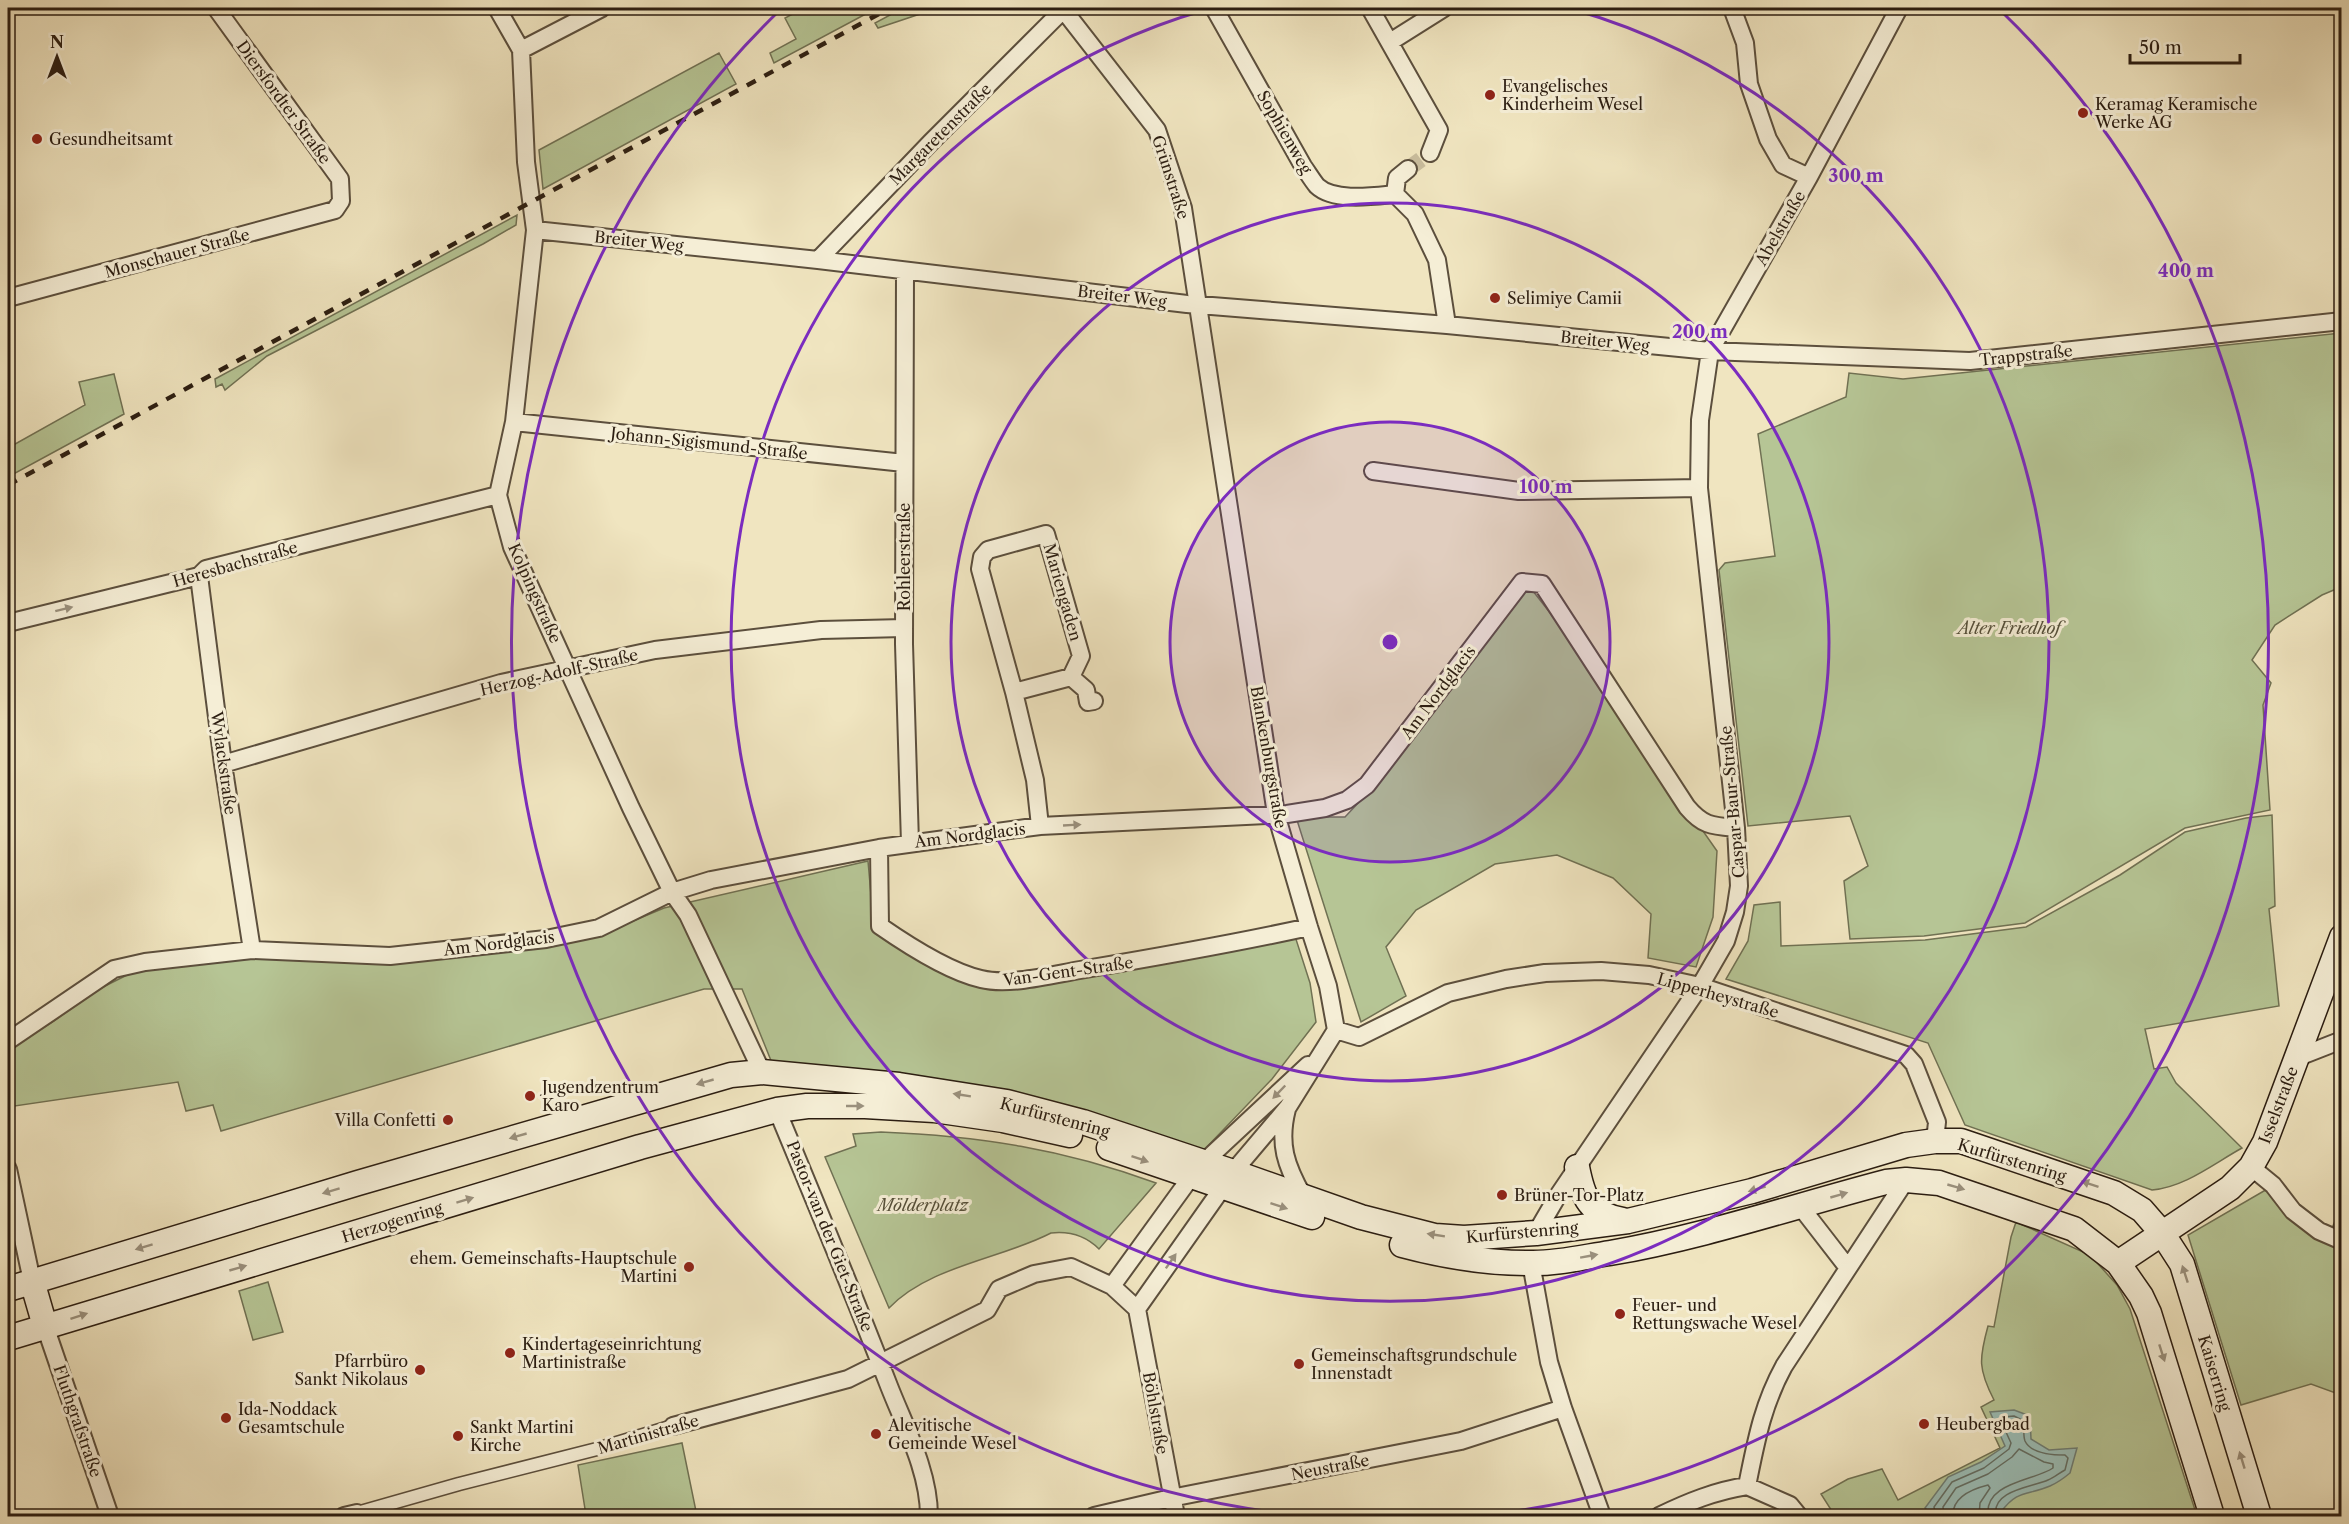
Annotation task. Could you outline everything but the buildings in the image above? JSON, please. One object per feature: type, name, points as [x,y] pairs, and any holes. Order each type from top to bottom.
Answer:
[{"type":"main road","name":"Isselstraße","points":[[2118,1263],[2208,1204],[2230,1188],[2251,1167],[2265,1142],[2342,937]]},
{"type":"main road","points":[[8,1288],[358,1183],[731,1075],[762,1072],[777,1110]]},
{"type":"main road","name":"Kurfürstenring","points":[[762,1072],[899,1085],[1007,1102],[1083,1122],[1198,1170]]},
{"type":"main road","name":"Kurfürstenring","points":[[777,1110],[807,1106],[865,1106],[934,1110],[1004,1120],[1303,1197],[1362,1217],[1435,1236],[1496,1238],[1628,1221],[1752,1191],[1906,1145],[1935,1141],[1961,1141],[2114,1193],[2142,1210],[2162,1233]]},
{"type":"main road","name":"Herzogenring","points":[[8,1338],[640,1147],[777,1110]]},
{"type":"main road","points":[[1906,1180],[1935,1141]]},
{"type":"main road","points":[[1577,1167],[1582,1192],[1591,1205],[1611,1218],[1628,1221]]},
{"type":"main road","name":"Kurfürstenring","points":[[1228,1179],[1374,1237],[1434,1253],[1493,1261],[1531,1263],[1646,1246],[1886,1182],[1906,1180],[1940,1183],[2074,1229],[2118,1263]]},
{"type":"main road","points":[[1531,1263],[1536,1233]]},
{"type":"main road","name":"Kaiserring","points":[[2162,1233],[2182,1264],[2259,1516]]},
{"type":"main road","points":[[2118,1263],[2141,1296],[2149,1314],[2212,1516]]},
{"type":"main road","points":[[32,1281],[45,1326]]},
{"type":"street","name":"Diersfordter Straße","points":[[216,8],[340,179],[341,201]]},
{"type":"street","name":"Kolpingstraße","points":[[497,8],[521,51],[526,162],[535,230],[514,422],[498,495],[512,547],[631,808],[672,892],[688,915],[762,1072]]},
{"type":"street","points":[[521,51],[602,8]]},
{"type":"street","name":"Margaretenstraße","points":[[818,260],[1063,8]]},
{"type":"street","name":"Grünstraße","points":[[1063,8],[1157,130],[1183,208],[1199,305]]},
{"type":"street","name":"Sophienweg","points":[[1214,8],[1318,187],[1356,197],[1395,194]]},
{"type":"street","points":[[1370,8],[1439,130],[1430,153]]},
{"type":"street","points":[[1390,42],[1444,8]]},
{"type":"street","points":[[1732,8],[1745,43],[1749,84],[1768,139],[1784,165],[1809,177]]},
{"type":"street","name":"Abelstraße","points":[[1710,351],[1809,177],[1899,8]]},
{"type":"street","points":[[1408,169],[1397,178],[1395,194],[1415,214],[1437,260],[1447,325]]},
{"type":"street","name":"Monschauer Straße","points":[[8,298],[335,210],[341,201]]},
{"type":"street","name":"Breiter Weg","points":[[535,230],[818,260],[1199,305],[1447,325],[1710,351]]},
{"type":"street","name":"Rohleerstraße","points":[[905,271],[904,628],[910,843]]},
{"type":"street","name":"Blankenburgstraße","points":[[1199,305],[1270,815],[1328,986],[1336,1030]]},
{"type":"street","name":"Trappstraße","points":[[1710,351],[1970,361],[2342,321]]},
{"type":"street","name":"Caspar-Baur-Straße","points":[[1536,1233],[1577,1167],[1700,986],[1726,940],[1735,912],[1739,880],[1736,828],[1699,488],[1700,420],[1710,351]]},
{"type":"street","name":"Johann-Sigismund-Straße","points":[[514,422],[904,463]]},
{"type":"street","points":[[1373,471],[1519,491],[1699,488]]},
{"type":"street","name":"Heresbachstraße","points":[[8,623],[199,576],[206,569],[498,495]]},
{"type":"street","name":"Mariengaden","points":[[1040,826],[1035,780],[1014,692],[980,569],[982,557],[988,550],[1046,534],[1081,656],[1071,677]]},
{"type":"street","name":"Wylackstraße","points":[[199,576],[223,764],[252,950]]},
{"type":"street","name":"Am Nordglacis","points":[[8,1041],[114,969],[145,962],[252,950],[390,956],[546,939],[599,928],[672,892],[711,880],[879,848],[1040,826],[1270,815],[1325,808],[1347,800],[1367,785],[1522,582],[1542,584],[1687,807],[1698,819],[1712,826],[1736,828]]},
{"type":"street","name":"Herzog-Adolf-Straße","points":[[223,764],[501,683],[656,650],[821,630],[904,628]]},
{"type":"street","points":[[1014,692],[1071,677],[1086,690],[1088,702],[1094,701]]},
{"type":"street","name":"Van-Gent-Straße","points":[[879,848],[880,926],[938,959],[980,979],[1001,982],[1055,974],[1195,950],[1309,927]]},
{"type":"street","name":"Lipperheystraße","points":[[1336,1030],[1359,1037],[1448,993],[1506,979],[1545,973],[1601,971],[1649,975],[1700,986],[1906,1055],[1914,1064],[1936,1122],[1935,1141]]},
{"type":"street","points":[[880,1363],[987,1310],[999,1289],[1034,1274],[1071,1267],[1112,1286],[1137,1309],[1228,1179],[1288,1107],[1336,1030]]},
{"type":"street","points":[[2296,1058],[2342,1040]]},
{"type":"street","points":[[1112,1286],[1198,1170],[1322,1053]]},
{"type":"street","points":[[1288,1107],[1282,1133],[1285,1155],[1303,1197]]},
{"type":"street","name":"Pastor-van der Giet-Straße","points":[[777,1110],[873,1341],[917,1456],[929,1506],[928,1516]]},
{"type":"street","points":[[2251,1167],[2273,1185],[2293,1211],[2319,1231],[2342,1241]]},
{"type":"street","points":[[8,1170],[32,1281]]},
{"type":"street","points":[[1747,1486],[1756,1437],[1770,1392],[1790,1357],[1906,1180]]},
{"type":"street","points":[[1800,1206],[1848,1268]]},
{"type":"street","points":[[1531,1263],[1549,1362],[1602,1516]]},
{"type":"street","name":"Böhlstraße","points":[[1137,1309],[1176,1516]]},
{"type":"street","name":"Fluthgrafstraße","points":[[45,1326],[110,1516]]},
{"type":"street","name":"Martinistraße","points":[[350,1515],[848,1379],[880,1363]]},
{"type":"street","name":"Neustraße","points":[[1094,1516],[1172,1498],[1461,1442],[1563,1408]]},
{"type":"street","points":[[1659,1516],[1696,1499],[1723,1490],[1747,1486],[1790,1505],[1799,1516]]},
{"type":"green space","points":[[804,8],[847,8],[849,11],[856,8],[877,8],[774,63],[770,53],[796,39],[785,18]]},
{"type":"green space","points":[[903,8],[938,8],[878,28],[875,23]]},
{"type":"green space","points":[[719,53],[736,84],[543,189],[539,150]]},
{"type":"green space","points":[[517,215],[516,225],[483,244],[267,356],[225,390],[222,384],[216,387],[215,379]]},
{"type":"green space","name":"Alter Friedhof","points":[[2341,333],[2341,587],[2322,595],[2275,625],[2252,660],[2271,683],[2263,705],[2270,810],[2185,828],[2025,923],[1924,936],[1850,939],[1844,881],[1868,866],[1850,816],[1748,826],[1719,570],[1725,563],[1775,556],[1758,434],[1846,397],[1849,373],[1903,379]]},
{"type":"green space","points":[[114,374],[124,414],[8,477],[8,448],[85,405],[79,382]]},
{"type":"green space","points":[[1529,586],[1717,851],[1713,917],[1696,967],[1648,958],[1651,914],[1613,878],[1557,855],[1495,864],[1416,910],[1386,947],[1406,996],[1361,1022],[1296,817],[1345,817],[1394,762]]},
{"type":"green space","points":[[2272,815],[2275,906],[2269,909],[2279,1006],[2145,1029],[2154,1069],[2167,1067],[2176,1083],[2242,1148],[2187,1180],[2164,1188],[2152,1190],[1965,1125],[1928,1043],[1726,979],[1748,941],[1754,905],[1780,902],[1781,946],[1925,940],[2026,927],[2120,875],[2185,832],[2246,818]]},
{"type":"green space","points":[[868,861],[874,929],[982,983],[1294,933],[1310,983],[1316,1022],[1272,1079],[1202,1152],[772,1063],[742,989],[704,989],[221,1131],[213,1105],[186,1111],[178,1082],[8,1107],[8,1050],[54,1021],[91,993],[127,975],[162,965],[253,956],[391,963],[602,934],[664,908]]},
{"type":"green space","name":"Mölderplatz","points":[[881,1132],[953,1137],[1021,1146],[1088,1161],[1156,1183],[1099,1249],[1077,1235],[1051,1233],[924,1282],[889,1308],[825,1157],[856,1146],[853,1134]]},
{"type":"green space","points":[[2269,1188],[2327,1240],[2341,1207],[2341,1395],[2311,1384],[2241,1405],[2188,1235]]},
{"type":"green space","points":[[2016,1222],[2090,1255],[2117,1285],[2130,1309],[2197,1516],[1835,1516],[1821,1494],[1848,1479],[1882,1469],[1898,1500],[2000,1448],[1981,1407],[1994,1400],[1985,1380],[1982,1356],[1988,1326],[1994,1327],[2011,1237]]},
{"type":"green space","points":[[268,1282],[283,1332],[253,1340],[239,1291]]},
{"type":"green space","points":[[682,1443],[697,1516],[583,1516],[585,1509],[578,1465]]},
{"type":"water","points":[[2014,1410],[2030,1416],[2031,1439],[2049,1450],[2077,1448],[2070,1473],[2053,1485],[2018,1496],[2001,1512],[2003,1516],[1932,1516],[1925,1508],[1948,1477],[1981,1462],[2005,1446],[1990,1412]]},
{"type":"tunnel","points":[[1408,169],[1430,153]]},
{"type":"railway","points":[[8,485],[890,8]]},
{"type":"place","name":"Evangelisches Kinderheim Wesel","points":[[1490,95]]},
{"type":"place","name":"Keramag Keramische Werke AG","points":[[2083,113]]},
{"type":"place","name":"Gesundheitsamt","points":[[37,139]]},
{"type":"place","name":"Selimiye Camii","points":[[1495,298]]},
{"type":"place","name":"Jugendzentrum Karo","points":[[530,1096]]},
{"type":"place","name":"Villa Confetti","points":[[448,1120]]},
{"type":"place","name":"Brüner-Tor-Platz","points":[[1502,1195]]},
{"type":"place","name":"ehem. Gemeinschafts-Hauptschule Martini","points":[[689,1267]]},
{"type":"place","name":"Feuer- und Rettungswache Wesel","points":[[1620,1314]]},
{"type":"place","name":"Kindertageseinrichtung Martinistraße","points":[[510,1353]]},
{"type":"place","name":"Gemeinschaftsgrundschule Innenstadt","points":[[1299,1364]]},
{"type":"place","name":"Pfarrbüro Sankt Nikolaus","points":[[420,1370]]},
{"type":"place","name":"Ida-Noddack Gesamtschule","points":[[226,1418]]},
{"type":"place","name":"Heubergbad","points":[[1924,1424]]},
{"type":"place","name":"Alevitische Gemeinde Wesel","points":[[876,1434]]},
{"type":"place","name":"Sankt Martini Kirche","points":[[458,1436]]}]
